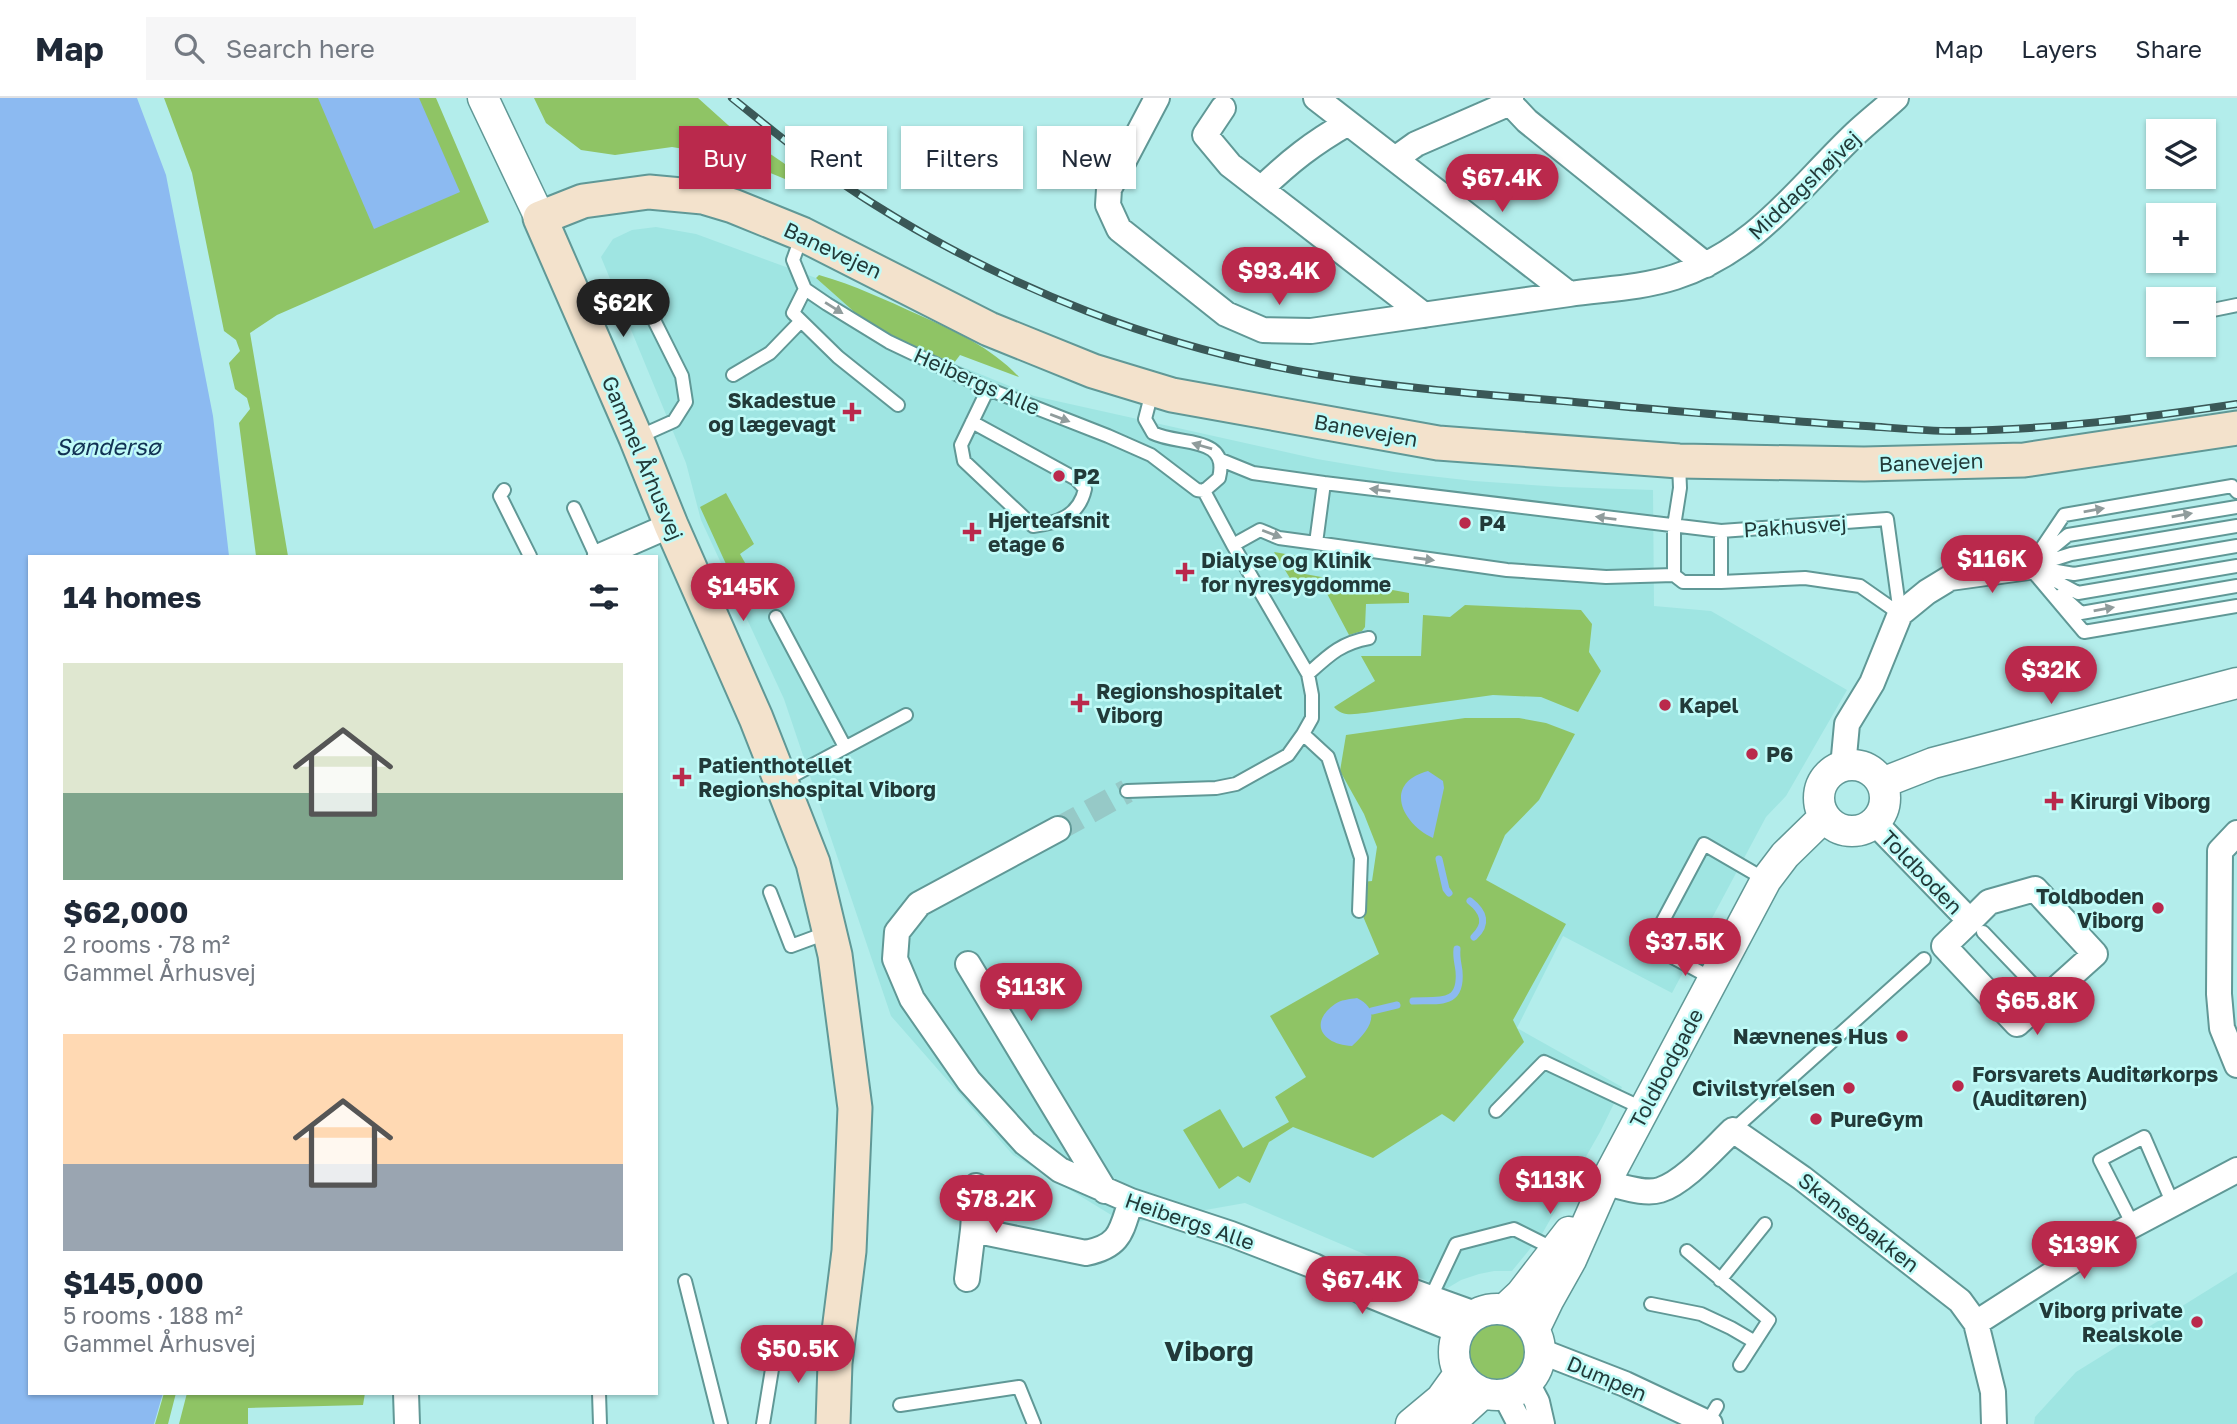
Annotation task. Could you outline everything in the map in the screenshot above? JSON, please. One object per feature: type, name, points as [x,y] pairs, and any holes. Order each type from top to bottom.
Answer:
[{"type":"main road","name":"Banevejen","points":[[540,218],[583,201],[649,192],[703,197],[802,234],[989,329],[1093,371],[1153,389],[1438,443],[1679,461],[1864,464],[2024,460],[2237,428]]},
{"type":"main road","name":"Gammel Århusvej","points":[[540,218],[756,719],[813,863],[835,955],[855,1108],[849,1251],[835,1363]]},
{"type":"main road","points":[[815,1424],[835,1363]]},
{"type":"main road","points":[[833,1424],[835,1363]]},
{"type":"street","name":"Gammel Århusvej","points":[[483,98],[540,218]]},
{"type":"street","name":"Middagshøjvej","points":[[1157,98],[1109,188],[1108,205],[1119,229],[1226,314],[1263,330],[1311,331],[1673,278],[1706,265],[1741,245],[1769,222],[1856,133],[1896,98]]},
{"type":"street","points":[[1316,98],[1569,294]]},
{"type":"street","points":[[1395,159],[1416,145],[1510,101],[1527,121],[1706,265]]},
{"type":"street","points":[[1223,108],[1205,135],[1230,165],[1424,315]]},
{"type":"street","points":[[1261,189],[1291,160],[1348,123]]},
{"type":"street","points":[[600,555],[671,525]]},
{"type":"street","name":"Pakhusvej","points":[[1843,766],[1847,724],[1872,683],[1900,614],[1950,578],[2029,567]]},
{"type":"street","points":[[1882,783],[1933,764],[2237,683]]},
{"type":"street","points":[[1854,765],[1875,774],[1882,783],[1885,797],[1883,811],[1875,823],[1863,830],[1848,832],[1835,827],[1824,817],[1819,806],[1819,793],[1823,782],[1832,772],[1843,766],[1854,765]]},
{"type":"street","name":"Toldbodgade","points":[[1537,1341],[1548,1301],[1571,1260],[1605,1183],[1766,880],[1786,855],[1824,817]]},
{"type":"street","name":"Toldboden","points":[[1875,823],[1977,927]]},
{"type":"street","name":"Heibergs Alle","points":[[1058,829],[919,904],[897,932],[895,959],[912,999],[969,1081],[1025,1143],[1059,1171],[1131,1201],[1231,1234],[1314,1266],[1367,1294],[1467,1323]]},
{"type":"street","points":[[2229,842],[2219,994],[2222,1028],[2237,1066]]},
{"type":"street","name":"Toldboden","points":[[2035,889],[2095,954],[2017,1024],[1944,946],[1977,927],[1989,902],[2035,889]]},
{"type":"street","name":"Heibergs Alle","points":[[968,964],[1105,1191]]},
{"type":"street","name":"Heibergs Alle","points":[[1048,1161],[1056,1141],[1054,1106]]},
{"type":"street","points":[[1605,1183],[1647,1191],[1659,1190],[1678,1181],[1733,1130]]},
{"type":"street","name":"Skansebakken","points":[[1733,1130],[1798,1182],[1960,1301],[1976,1324]]},
{"type":"street","points":[[1994,1424],[1993,1392],[1976,1324],[2107,1239],[2237,1170]]},
{"type":"street","name":"Toldbodgade","points":[[1505,1310],[1556,1250],[1605,1183]]},
{"type":"street","points":[[967,1279],[976,1186]]},
{"type":"street","points":[[973,1230],[1086,1253],[1094,1252],[1113,1244],[1131,1201]]},
{"type":"street","name":"Heibergs Alle","points":[[1314,1266],[1375,1278],[1431,1297],[1467,1323]]},
{"type":"street","points":[[1448,1424],[1505,1391],[1539,1363],[1537,1341],[1527,1320],[1517,1313],[1495,1308],[1467,1323],[1453,1353],[1459,1374],[1473,1389],[1505,1391],[1536,1402],[1542,1424]]},
{"type":"street","name":"Dumpen","points":[[1537,1341],[1625,1384],[1712,1418]]},
{"type":"street","points":[[1411,1424],[1441,1399],[1459,1374]]},
{"type":"street","points":[[1505,1391],[1520,1424]]},
{"type":"street","points":[[406,1395],[407,1424]]},
{"type":"lane","points":[[802,234],[793,260],[805,289],[793,313],[838,357],[898,405]]},
{"type":"lane","name":"Heibergs Alle","points":[[805,289],[889,342],[988,389],[1151,455],[1197,490],[1204,491]]},
{"type":"lane","points":[[636,438],[674,421],[686,402],[682,376],[640,292]]},
{"type":"lane","points":[[2216,309],[2237,304]]},
{"type":"lane","points":[[733,375],[771,353],[800,322]]},
{"type":"lane","points":[[972,422],[1076,480],[1086,489],[1083,502],[1072,514],[1048,524],[1033,526],[964,461],[961,445],[972,422],[988,389]]},
{"type":"lane","points":[[1127,791],[1216,788],[1236,784],[1288,755],[1312,718],[1308,674],[1204,491],[1219,478],[1221,460],[1218,453],[1210,447],[1159,437],[1153,433],[1145,419],[1153,389]]},
{"type":"lane","points":[[1221,460],[1253,473],[1721,531]]},
{"type":"lane","points":[[1674,575],[1674,526],[1680,488],[1679,461]]},
{"type":"lane","points":[[1316,543],[1324,483]]},
{"type":"lane","points":[[2029,567],[2064,515],[2232,486],[2237,492]]},
{"type":"lane","points":[[504,490],[500,495],[530,555]]},
{"type":"lane","points":[[2029,567],[2068,535],[2237,507]]},
{"type":"lane","points":[[574,508],[598,555]]},
{"type":"lane","name":"Pakhusvej","points":[[1721,582],[1721,531],[1887,519],[1900,614]]},
{"type":"lane","points":[[2029,567],[2071,554],[2237,526]]},
{"type":"lane","points":[[1233,545],[1260,530],[1279,538],[1507,570],[1606,577],[1674,575],[1683,582],[1805,579],[1860,586],[1900,614]]},
{"type":"lane","points":[[2029,567],[2074,574],[2237,546]]},
{"type":"lane","points":[[2029,567],[2078,593],[2237,566]]},
{"type":"lane","points":[[2029,567],[2081,612],[2237,586]]},
{"type":"lane","points":[[2029,567],[2084,632],[2237,606]]},
{"type":"lane","points":[[776,617],[845,747]]},
{"type":"lane","points":[[1308,674],[1329,655],[1351,641],[1369,638]]},
{"type":"lane","points":[[781,782],[906,715]]},
{"type":"lane","points":[[1303,734],[1328,757],[1361,858],[1359,911]]},
{"type":"lane","points":[[1713,979],[1650,945],[1704,845],[1766,880]]},
{"type":"lane","points":[[770,892],[791,946],[830,932]]},
{"type":"lane","points":[[1977,927],[2046,999]]},
{"type":"lane","points":[[1733,1130],[1924,959]]},
{"type":"lane","points":[[1496,1111],[1544,1062],[1644,1109]]},
{"type":"lane","points":[[2133,1225],[2101,1160],[2144,1137],[2173,1204]]},
{"type":"lane","points":[[1720,1280],[1765,1224]]},
{"type":"lane","points":[[1431,1297],[1456,1244],[1514,1229],[1556,1250]]},
{"type":"lane","points":[[1686,1251],[1769,1320],[1740,1365]]},
{"type":"lane","points":[[685,1281],[721,1424]]},
{"type":"lane","points":[[1651,1304],[1701,1314],[1755,1342]]},
{"type":"lane","points":[[763,1424],[774,1357],[835,1363]]},
{"type":"lane","points":[[900,1405],[1019,1387],[1034,1424]]},
{"type":"lane","points":[[599,1395],[600,1424]]},
{"type":"shaded area","points":[[656,227],[696,234],[816,278],[860,317],[911,346],[1034,396],[1317,459],[1394,472],[1474,481],[1653,490],[1654,606],[1711,611],[1847,690],[1786,796],[1766,817],[1672,993],[1563,936],[1517,1028],[1622,1087],[1600,1132],[1542,1234],[1512,1271],[1479,1274],[1446,1289],[1245,1203],[1126,1224],[1013,1155],[891,1016],[784,699],[701,520],[686,463],[601,257],[613,239],[632,230]]},
{"type":"shaded area","name":"Viborg private Realskole","points":[[2237,1272],[2237,1424],[2034,1424],[2035,1417],[2076,1372]]},
{"type":"green space","points":[[164,98],[436,98],[489,222],[277,315],[250,333],[288,555],[256,555],[239,423],[250,409],[247,398],[235,389],[229,363],[240,351],[236,340],[224,331],[192,173]]},
{"type":"green space","points":[[534,98],[698,98],[729,126],[679,126],[679,148],[615,155],[581,150],[546,123]]},
{"type":"green space","points":[[771,154],[785,164],[785,179],[771,173]]},
{"type":"green space","points":[[819,275],[870,293],[959,334],[997,357],[1019,377],[960,355],[954,363],[911,346],[860,317],[816,278]]},
{"type":"green space","points":[[726,493],[754,544],[740,554],[752,575],[736,586],[700,507]]},
{"type":"green space","points":[[1274,552],[1297,556],[1294,572],[1409,593],[1409,603],[1366,604],[1365,627],[1362,631],[1349,635],[1323,586],[1299,593]]},
{"type":"green space","points":[[1465,605],[1581,610],[1592,624],[1589,652],[1601,671],[1578,712],[1541,697],[1493,695],[1357,714],[1344,714],[1334,707],[1375,681],[1361,656],[1421,656],[1423,615],[1450,617]]},
{"type":"green space","points":[[1465,718],[1519,718],[1546,723],[1575,734],[1539,800],[1505,835],[1486,880],[1566,924],[1513,1020],[1524,1042],[1454,1122],[1442,1114],[1373,1158],[1293,1127],[1269,1142],[1250,1183],[1238,1176],[1219,1189],[1183,1130],[1220,1109],[1243,1148],[1289,1122],[1275,1097],[1306,1077],[1270,1016],[1379,954],[1362,914],[1362,882],[1372,881],[1377,847],[1364,814],[1340,771],[1346,735]]},
{"type":"green space","points":[[1491,1324],[1503,1324],[1518,1332],[1526,1347],[1526,1359],[1518,1374],[1503,1382],[1491,1382],[1476,1374],[1468,1359],[1468,1347],[1476,1332]]},
{"type":"green space","points":[[163,1395],[175,1395],[168,1424],[155,1424]]},
{"type":"green space","points":[[186,1395],[365,1395],[363,1405],[248,1408],[248,1424],[179,1424]]},
{"type":"water","name":"Søndersø","points":[[0,98],[137,98],[166,175],[213,416],[229,555],[28,555],[28,1395],[162,1395],[154,1424],[0,1424]]},
{"type":"water","points":[[318,98],[419,98],[460,192],[374,229]]},
{"type":"water","points":[[1428,771],[1443,781],[1444,788],[1433,838],[1412,823],[1405,813],[1401,794],[1405,784]]},
{"type":"water","points":[[1357,998],[1370,1009],[1371,1021],[1364,1034],[1352,1046],[1327,1038],[1321,1026],[1327,1012],[1337,1003]]},
{"type":"waterway","points":[[1439,859],[1449,893]]},
{"type":"waterway","points":[[1470,901],[1483,918],[1483,923],[1474,937]]},
{"type":"waterway","points":[[1413,1001],[1440,1000],[1453,996],[1459,982],[1457,949]]},
{"type":"waterway","points":[[1372,1011],[1397,1005]]},
{"type":"tunnel","points":[[1058,829],[1127,791]]},
{"type":"railway","points":[[732,98],[835,179],[977,263],[1088,312],[1145,332],[1262,364],[1359,381],[1436,390],[1747,417],[1953,431],[2060,426],[2237,404]]},
{"type":"place","name":"Skadestue og lægevagt","points":[[852,412]]},
{"type":"place","name":"P2","points":[[1059,476]]},
{"type":"place","name":"P4","points":[[1465,523]]},
{"type":"place","name":"Hjerteafsnit etage 6","points":[[972,532]]},
{"type":"place","name":"Dialyse og Klinik for nyresygdomme","points":[[1185,572]]},
{"type":"place","name":"Regionshospitalet Viborg","points":[[1080,703]]},
{"type":"place","name":"Kapel","points":[[1665,705]]},
{"type":"place","name":"P6","points":[[1752,754]]},
{"type":"place","name":"Patienthotellet Regionshospital Viborg","points":[[682,777]]},
{"type":"place","name":"Kirurgi Viborg","points":[[2054,801]]},
{"type":"place","name":"Toldboden Viborg","points":[[2158,908]]},
{"type":"place","name":"Nævnenes Hus","points":[[1902,1036]]},
{"type":"place","name":"Forsvarets Auditørkorps (Auditøren)","points":[[1958,1086]]},
{"type":"place","name":"Civilstyrelsen","points":[[1849,1088]]},
{"type":"place","name":"PureGym","points":[[1816,1119]]},
{"type":"place","name":"Viborg private Realskole","points":[[2197,1322]]},
{"type":"district","name":"Viborg","points":[[1209,1350]]}]
